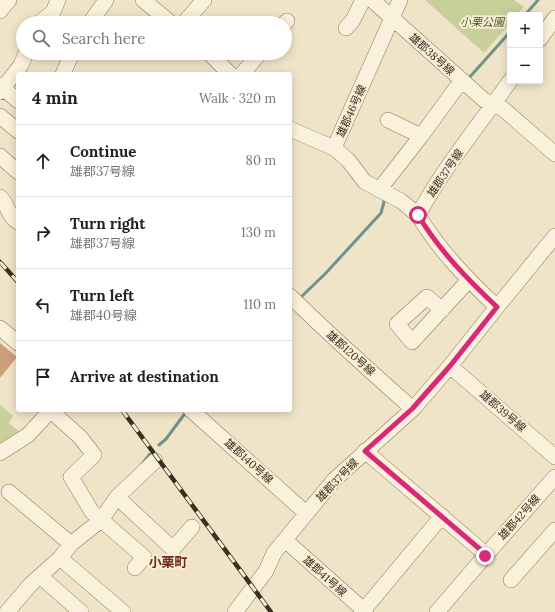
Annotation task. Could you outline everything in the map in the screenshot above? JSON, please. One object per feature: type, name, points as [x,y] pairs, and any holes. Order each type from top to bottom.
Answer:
[{"type":"street","points":[[0,11],[9,0]]},
{"type":"street","points":[[48,16],[53,12],[58,0]]},
{"type":"street","points":[[95,16],[106,0]]},
{"type":"street","points":[[143,0],[163,16]]},
{"type":"street","points":[[190,16],[204,0]]},
{"type":"street","points":[[346,28],[353,20],[363,0]]},
{"type":"street","name":"雄郡38号線","points":[[372,0],[484,100],[502,108],[555,154]]},
{"type":"street","name":"雄郡46号線","points":[[400,0],[334,148],[348,160],[365,182],[401,201],[418,215]]},
{"type":"street","points":[[543,35],[555,18]]},
{"type":"street","points":[[216,60],[228,72]]},
{"type":"street","points":[[244,72],[254,60]]},
{"type":"street","points":[[18,72],[27,64]]},
{"type":"street","points":[[16,74],[1,88],[16,99]]},
{"type":"street","points":[[379,190],[462,80]]},
{"type":"street","name":"雄郡37号線","points":[[418,215],[445,169],[508,84]]},
{"type":"street","points":[[0,116],[16,129]]},
{"type":"street","points":[[388,120],[421,136]]},
{"type":"street","points":[[292,130],[334,148]]},
{"type":"street","points":[[0,156],[16,170]]},
{"type":"street","points":[[1,198],[13,220],[16,221]]},
{"type":"street","points":[[418,215],[443,251],[468,280],[497,307]]},
{"type":"street","name":"雄郡37号線","points":[[235,612],[266,571],[274,553],[334,480],[412,409],[450,366],[555,236]]},
{"type":"street","points":[[442,310],[468,280]]},
{"type":"street","name":"雄郡120号線","points":[[292,298],[346,350],[357,358],[412,409]]},
{"type":"street","points":[[0,328],[16,341]]},
{"type":"street","name":"雄郡39号線","points":[[450,366],[555,457]]},
{"type":"street","points":[[0,453],[28,435],[49,412]]},
{"type":"street","points":[[53,412],[80,437],[94,455],[71,477],[92,512],[144,557],[135,568]]},
{"type":"street","name":"雄郡140号線","points":[[193,412],[306,513]]},
{"type":"street","points":[[365,451],[442,516],[482,551],[485,556]]},
{"type":"street","points":[[7,612],[31,584],[60,558],[71,544],[101,520],[117,497],[155,461]]},
{"type":"street","name":"雄郡42号線","points":[[437,612],[555,477]]},
{"type":"street","points":[[9,492],[71,544]]},
{"type":"street","points":[[117,497],[172,549],[192,527]]},
{"type":"street","points":[[364,611],[442,516]]},
{"type":"street","points":[[511,580],[555,530]]},
{"type":"street","name":"雄郡41号線","points":[[285,540],[364,611]]},
{"type":"street","points":[[60,558],[123,612]]},
{"type":"street","points":[[40,576],[81,612]]},
{"type":"green space","name":"小栗公園","points":[[425,0],[514,0],[524,7],[520,12],[507,12],[507,26],[484,53]]},
{"type":"green space","points":[[0,405],[13,416],[9,423],[23,435],[0,449]]},
{"type":"building","points":[[0,343],[16,356],[16,358],[0,378]]},
{"type":"waterway","points":[[528,12],[538,0]]},
{"type":"waterway","points":[[468,79],[507,35]]},
{"type":"waterway","points":[[299,299],[325,274],[381,213],[384,198]]},
{"type":"waterway","points":[[159,445],[166,439],[186,412]]},
{"type":"waterway","points":[[142,464],[150,454]]},
{"type":"railway","points":[[0,262],[16,280]]},
{"type":"railway","points":[[123,412],[271,612]]},
{"type":"district","name":"小栗町","points":[[168,562]]},
{"type":"route","points":[[418,215],[443,251],[468,280],[497,307],[450,366],[412,409],[365,451],[442,516],[482,551],[485,556]]}]
